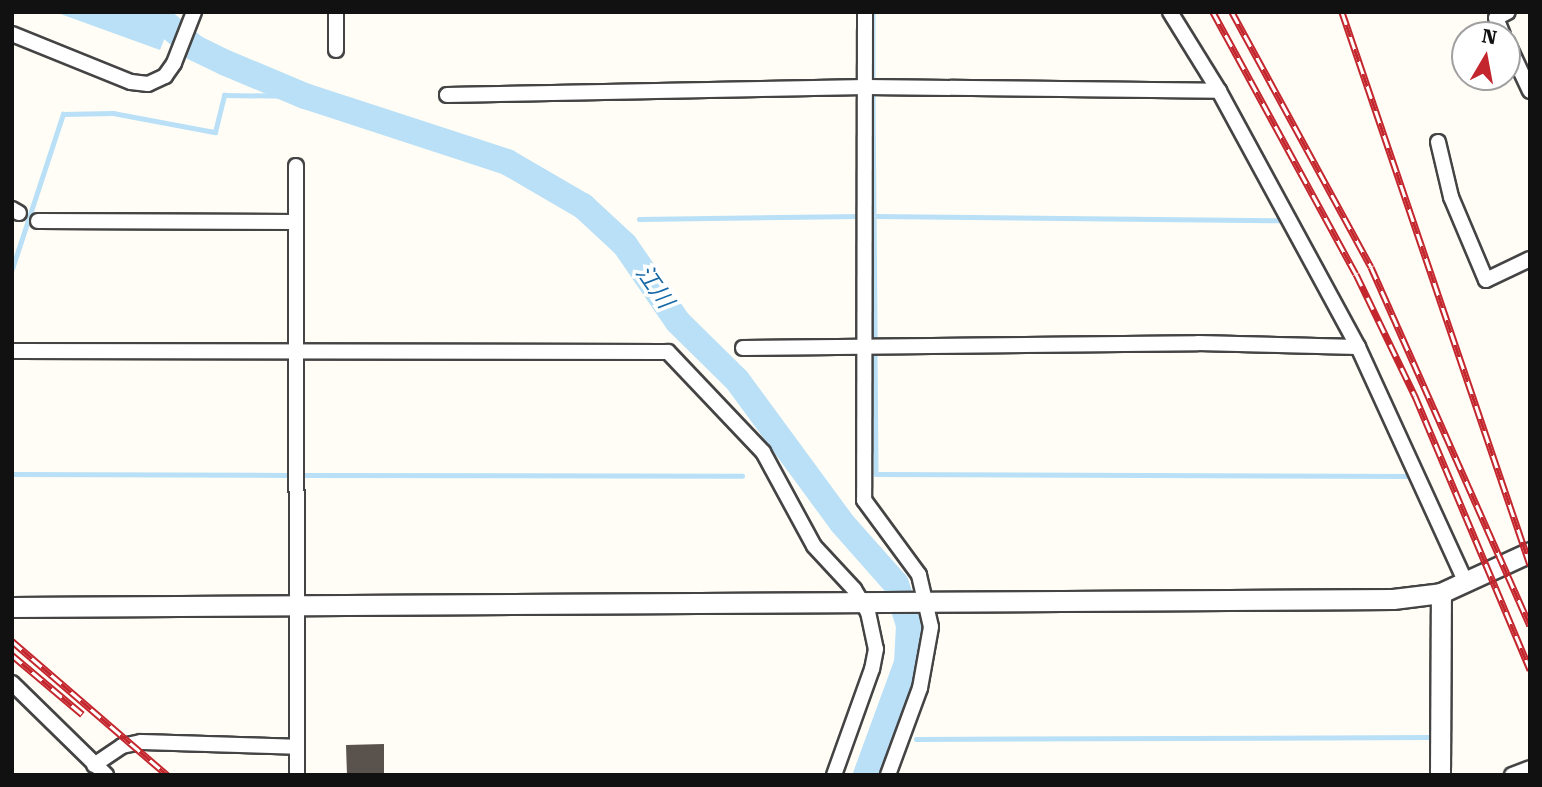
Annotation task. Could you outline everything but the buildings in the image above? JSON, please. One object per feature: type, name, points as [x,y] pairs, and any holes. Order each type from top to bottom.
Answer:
[{"type":"street","points":[[336,12],[336,50]]},
{"type":"street","points":[[865,12],[867,345],[864,500],[919,575],[931,627],[920,688],[888,775]]},
{"type":"street","points":[[1170,12],[1219,91],[1357,347],[1466,583]]},
{"type":"street","points":[[12,34],[131,82],[148,84],[165,76],[174,63],[194,16]]},
{"type":"street","points":[[1521,72],[1530,91]]},
{"type":"street","points":[[447,94],[866,87],[1219,91]]},
{"type":"street","points":[[1438,142],[1451,197],[1486,280],[1530,259]]},
{"type":"street","points":[[296,166],[297,775]]},
{"type":"street","points":[[38,221],[296,222]]},
{"type":"street","points":[[743,348],[867,345],[1357,347]]},
{"type":"street","points":[[12,351],[296,354],[668,352],[763,452],[814,546],[867,602],[876,649],[834,775]]},
{"type":"street","points":[[12,607],[1393,600],[1441,593],[1530,552]]},
{"type":"street","points":[[1440,775],[1441,593]]},
{"type":"street","points":[[12,684],[106,775]]},
{"type":"street","points":[[81,775],[92,763],[122,746],[141,742],[297,747]]},
{"type":"street","points":[[1512,775],[1530,768]]},
{"type":"water","points":[[55,12],[175,12],[160,50]]},
{"type":"waterway","name":"江川","points":[[152,12],[195,48],[226,63],[305,96],[507,162],[583,206],[625,245],[678,322],[737,380],[842,523],[896,584],[909,625],[907,663],[866,775]]},
{"type":"waterway","points":[[873,12],[873,78]]},
{"type":"waterway","points":[[12,269],[63,114],[113,113],[215,132],[224,95],[305,96]]},
{"type":"waterway","points":[[873,95],[875,341]]},
{"type":"waterway","points":[[639,219],[860,216]]},
{"type":"waterway","points":[[874,216],[1283,220]]},
{"type":"waterway","points":[[875,352],[876,474],[1411,476]]},
{"type":"waterway","points":[[12,474],[287,475]]},
{"type":"waterway","points":[[301,475],[742,476]]},
{"type":"waterway","points":[[916,739],[1430,737]]},
{"type":"railway","points":[[1213,12],[1356,274],[1415,396],[1530,670]]},
{"type":"railway","points":[[1232,12],[1371,267],[1530,625]]},
{"type":"railway","points":[[1342,12],[1530,565]]},
{"type":"railway","points":[[12,641],[167,775]]},
{"type":"railway","points":[[12,655],[82,714]]}]
